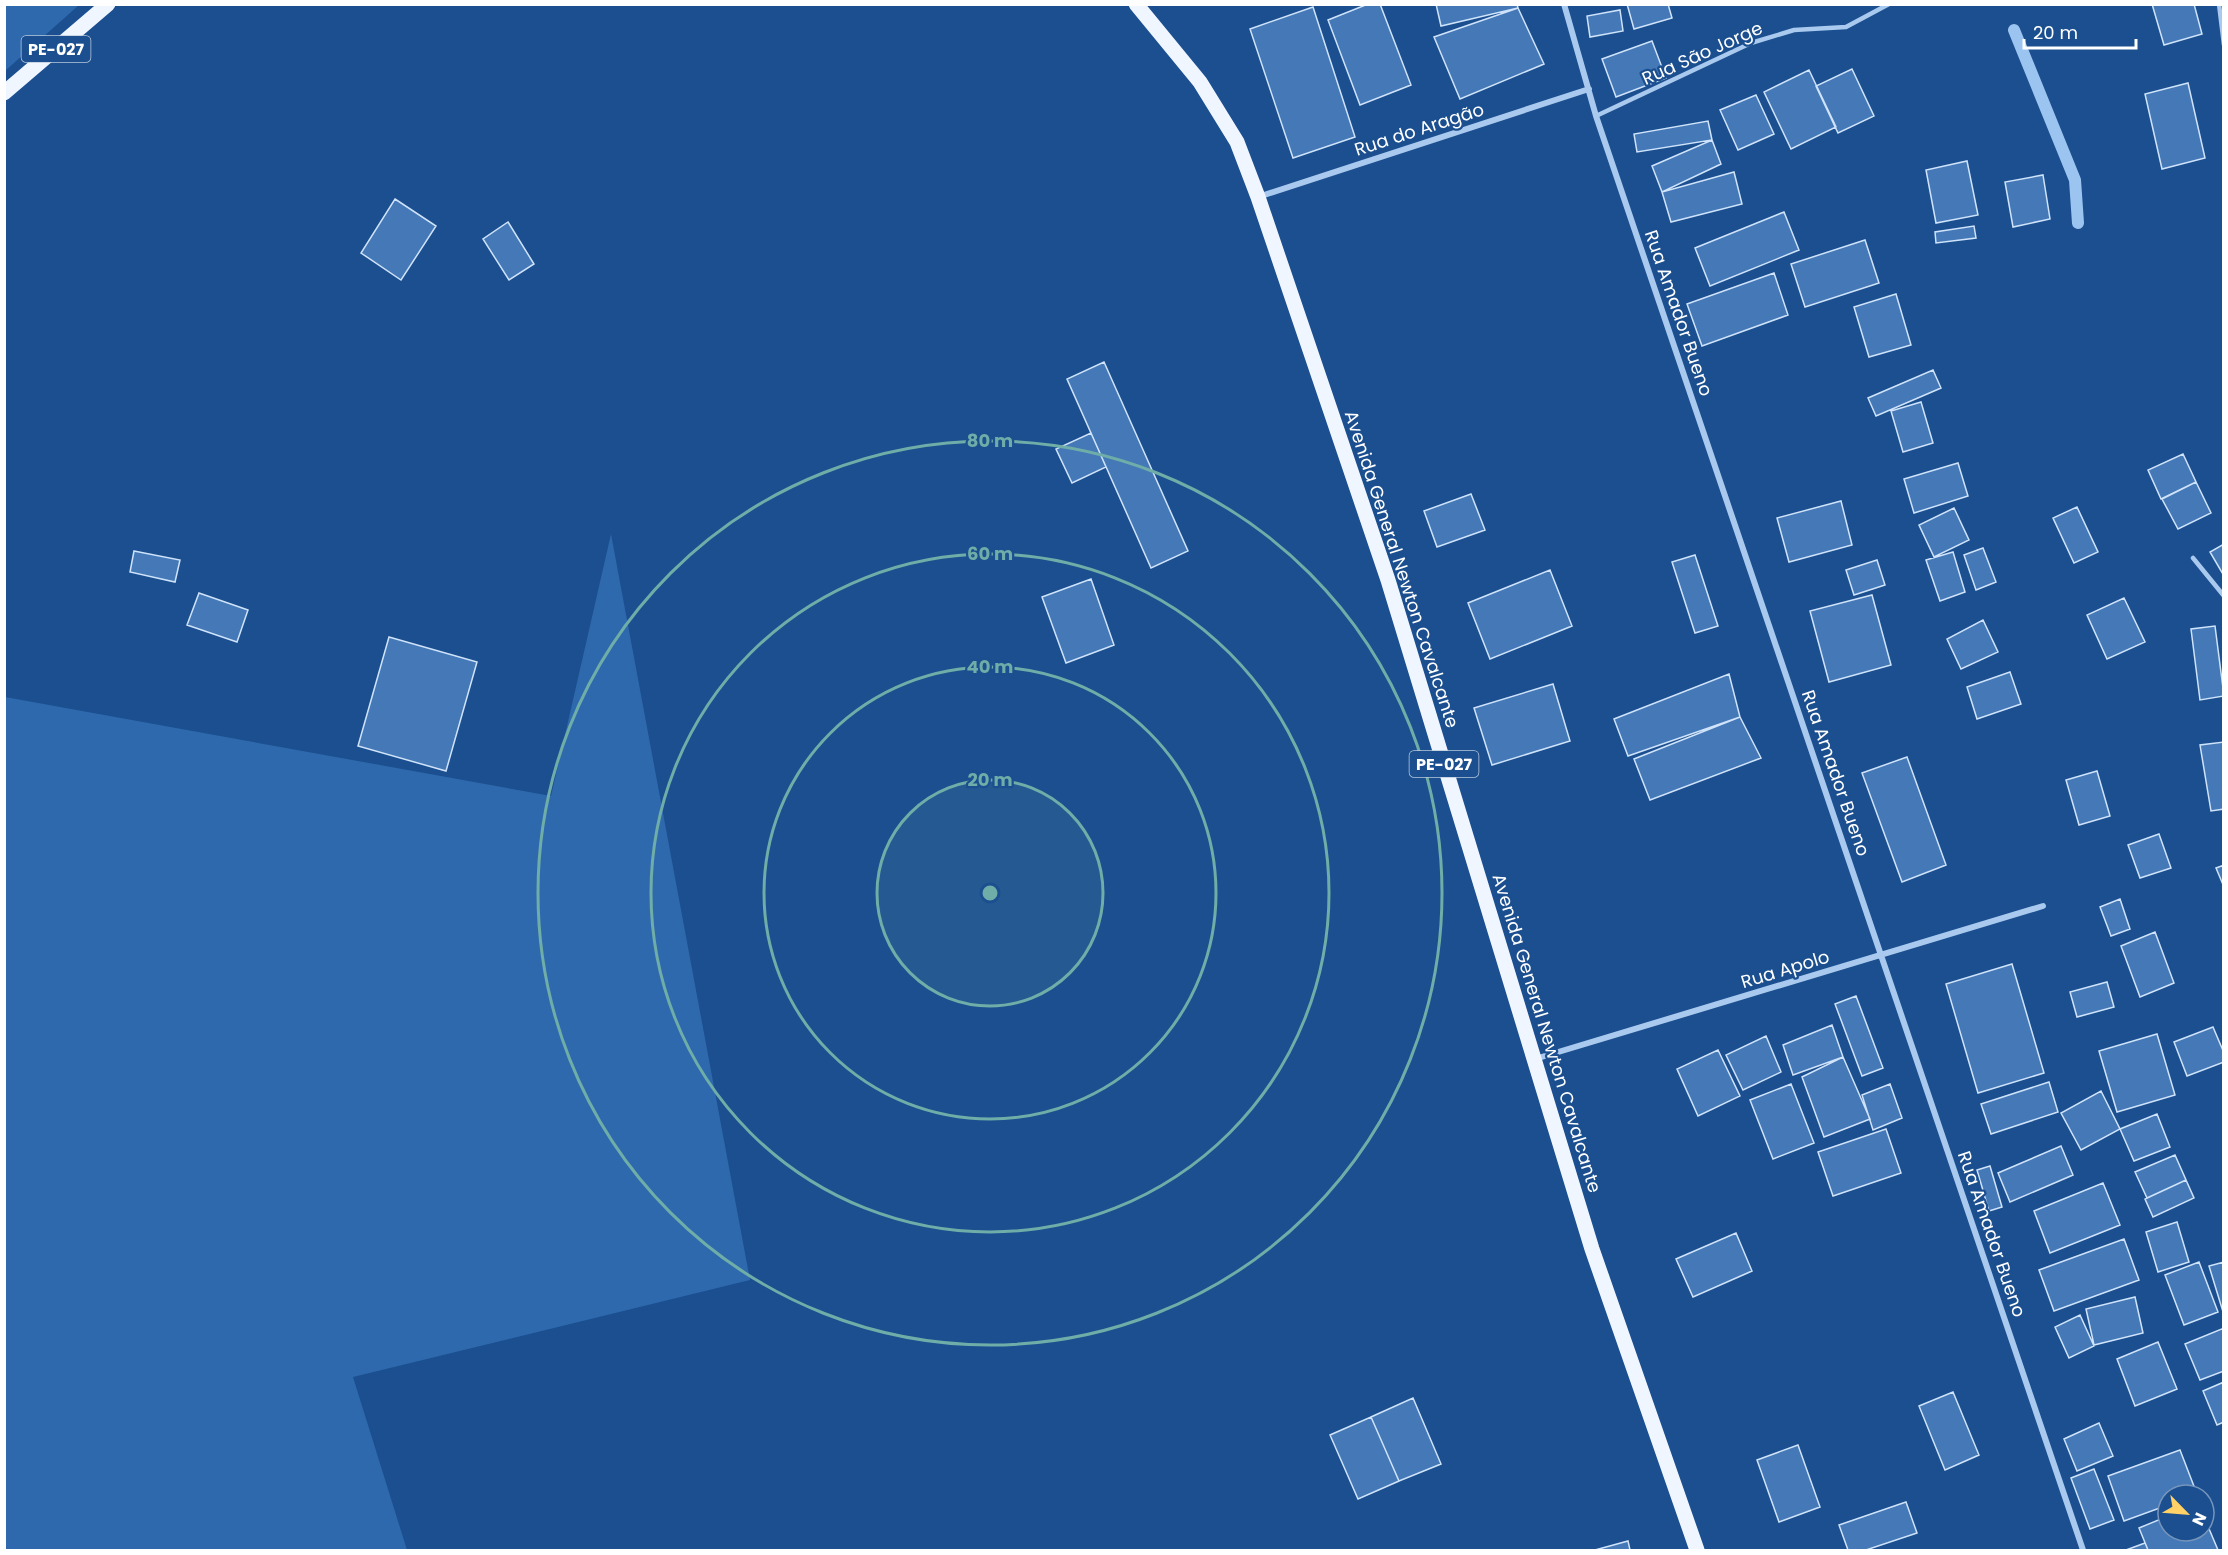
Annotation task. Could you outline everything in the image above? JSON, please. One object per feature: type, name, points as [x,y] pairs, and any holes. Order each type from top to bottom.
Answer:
[{"type":"main road","name":"PE-027","points":[[4,93],[108,4]]},
{"type":"main road","name":"Avenida General Newton Cavalcante","points":[[1136,4],[1200,82],[1237,142],[1258,197],[1388,580],[1592,1249],[1697,1551]]},
{"type":"street","name":"Rua Amador Bueno","points":[[1564,4],[1596,116],[2083,1551]]},
{"type":"street","name":"Rua do Aragão","points":[[1258,197],[1589,90]]},
{"type":"street","name":"Rua Apolo","points":[[1535,1059],[2043,906]]},
{"type":"lane","name":"Rua São Jorge","points":[[1596,116],[1751,43],[1794,30],[1846,27],[1877,7],[1889,4]]},
{"type":"lane","points":[[2218,4],[2223,45]]},
{"type":"lane","points":[[2193,558],[2223,596]]},
{"type":"shaded area","points":[[5,4],[79,4],[79,5],[5,71]]},
{"type":"shaded area","points":[[611,534],[750,1280],[353,1377],[407,1550],[5,1550],[5,697],[551,796]]},
{"type":"building","points":[[1368,4],[1380,4],[1411,85],[1360,105],[1328,20]]},
{"type":"building","points":[[1436,4],[1517,4],[1518,8],[1441,26]]},
{"type":"building","points":[[1627,4],[1668,4],[1672,18],[1634,29]]},
{"type":"building","points":[[2152,4],[2194,4],[2202,34],[2164,45]]},
{"type":"building","points":[[1313,7],[1355,137],[1293,158],[1250,29]]},
{"type":"building","points":[[1518,8],[1544,64],[1460,99],[1434,37]]},
{"type":"building","points":[[1620,10],[1623,31],[1590,37],[1587,16]]},
{"type":"building","points":[[1652,41],[1666,78],[1616,97],[1602,59]]},
{"type":"building","points":[[1852,69],[1874,116],[1838,133],[1816,86]]},
{"type":"building","points":[[1809,70],[1836,127],[1791,149],[1764,92]]},
{"type":"building","points":[[2188,83],[2205,158],[2162,169],[2145,94]]},
{"type":"building","points":[[1756,95],[1774,134],[1738,150],[1720,110]]},
{"type":"building","points":[[1708,121],[1712,140],[1637,152],[1634,134]]},
{"type":"building","points":[[1712,140],[1721,164],[1662,192],[1652,166]]},
{"type":"building","points":[[1967,161],[1978,215],[1936,223],[1926,170]]},
{"type":"building","points":[[1734,172],[1742,204],[1671,222],[1662,192]]},
{"type":"building","points":[[2043,175],[2050,219],[2013,227],[2005,182]]},
{"type":"building","points":[[395,199],[436,226],[401,280],[361,253]]},
{"type":"building","points":[[1784,212],[1799,250],[1710,286],[1695,248]]},
{"type":"building","points":[[508,222],[534,264],[509,280],[483,239]]},
{"type":"building","points":[[1974,226],[1976,238],[1936,243],[1935,232]]},
{"type":"building","points":[[1865,240],[1879,283],[1805,307],[1791,264]]},
{"type":"building","points":[[1774,273],[1788,315],[1702,346],[1687,304]]},
{"type":"building","points":[[1896,294],[1911,345],[1869,357],[1854,307]]},
{"type":"building","points":[[1104,362],[1188,551],[1151,568],[1067,379]]},
{"type":"building","points":[[1933,370],[1941,388],[1876,416],[1868,398]]},
{"type":"building","points":[[1921,402],[1933,443],[1903,452],[1891,411]]},
{"type":"building","points":[[1091,433],[1106,467],[1072,483],[1056,449]]},
{"type":"building","points":[[2183,454],[2196,482],[2161,499],[2148,470]]},
{"type":"building","points":[[1958,463],[1968,496],[1914,513],[1904,479]]},
{"type":"building","points":[[2196,482],[2211,513],[2178,529],[2162,499]]},
{"type":"building","points":[[1471,494],[1485,530],[1437,547],[1424,511]]},
{"type":"building","points":[[1841,501],[1852,545],[1789,562],[1777,518]]},
{"type":"building","points":[[2077,507],[2098,552],[2074,563],[2053,518]]},
{"type":"building","points":[[1954,508],[1969,540],[1934,557],[1919,525]]},
{"type":"building","points":[[2224,544],[2224,576],[2210,552]]},
{"type":"building","points":[[1983,548],[1996,582],[1976,590],[1964,555]]},
{"type":"building","points":[[134,551],[180,560],[175,582],[130,572]]},
{"type":"building","points":[[1953,552],[1965,592],[1940,601],[1926,560]]},
{"type":"building","points":[[1695,555],[1718,626],[1695,633],[1672,562]]},
{"type":"building","points":[[1877,560],[1885,585],[1854,595],[1846,570]]},
{"type":"building","points":[[1550,570],[1572,626],[1490,659],[1468,603]]},
{"type":"building","points":[[1091,579],[1114,645],[1066,663],[1042,597]]},
{"type":"building","points":[[199,593],[248,610],[237,642],[187,625]]},
{"type":"building","points":[[1872,595],[1891,665],[1829,682],[1810,611]]},
{"type":"building","points":[[2124,598],[2145,642],[2107,659],[2087,615]]},
{"type":"building","points":[[1983,620],[1998,652],[1961,669],[1947,639]]},
{"type":"building","points":[[2215,626],[2224,696],[2200,700],[2191,629]]},
{"type":"building","points":[[389,637],[477,662],[446,771],[358,746]]},
{"type":"building","points":[[2010,672],[2021,704],[1977,719],[1967,687]]},
{"type":"building","points":[[1729,674],[1740,717],[1628,756],[1614,719]]},
{"type":"building","points":[[1553,684],[1570,741],[1492,765],[1474,708]]},
{"type":"building","points":[[1740,717],[1761,758],[1650,800],[1634,759]]},
{"type":"building","points":[[2224,742],[2224,809],[2211,811],[2200,745]]},
{"type":"building","points":[[1907,757],[1946,865],[1902,882],[1862,773]]},
{"type":"building","points":[[2097,771],[2110,816],[2079,825],[2066,780]]},
{"type":"building","points":[[2159,834],[2171,868],[2140,878],[2128,845]]},
{"type":"building","points":[[2224,865],[2224,887],[2216,868]]},
{"type":"building","points":[[2120,899],[2130,929],[2111,936],[2100,907]]},
{"type":"building","points":[[2155,932],[2174,983],[2140,997],[2121,946]]},
{"type":"building","points":[[2012,964],[2044,1073],[1978,1093],[1946,984]]},
{"type":"building","points":[[2107,982],[2114,1007],[2077,1017],[2070,992]]},
{"type":"building","points":[[1856,996],[1883,1068],[1862,1076],[1835,1004]]},
{"type":"building","points":[[1832,1025],[1843,1057],[1793,1075],[1783,1045]]},
{"type":"building","points":[[2213,1027],[2224,1053],[2224,1062],[2187,1076],[2174,1042]]},
{"type":"building","points":[[2157,1034],[2175,1095],[2117,1112],[2099,1051]]},
{"type":"building","points":[[1766,1036],[1781,1072],[1743,1090],[1726,1055]]},
{"type":"building","points":[[1718,1050],[1740,1096],[1698,1116],[1677,1069]]},
{"type":"building","points":[[1843,1057],[1870,1119],[1824,1137],[1802,1077]]},
{"type":"building","points":[[2049,1082],[2058,1112],[1991,1134],[1981,1104]]},
{"type":"building","points":[[1791,1084],[1814,1143],[1773,1159],[1750,1100]]},
{"type":"building","points":[[1890,1084],[1902,1118],[1873,1130],[1862,1095]]},
{"type":"building","points":[[2101,1091],[2120,1129],[2081,1150],[2061,1113]]},
{"type":"building","points":[[2157,1114],[2170,1147],[2134,1161],[2120,1129]]},
{"type":"building","points":[[1886,1129],[1901,1173],[1833,1196],[1818,1152]]},
{"type":"building","points":[[2061,1146],[2073,1175],[2010,1202],[1998,1173]]},
{"type":"building","points":[[2175,1155],[2186,1180],[2147,1198],[2135,1172]]},
{"type":"building","points":[[1990,1166],[2002,1207],[1989,1211],[1977,1170]]},
{"type":"building","points":[[2186,1180],[2194,1198],[2153,1217],[2145,1199]]},
{"type":"building","points":[[2103,1183],[2120,1225],[2050,1253],[2034,1211]]},
{"type":"building","points":[[2177,1222],[2189,1262],[2158,1272],[2146,1232]]},
{"type":"building","points":[[1736,1233],[1752,1271],[1693,1297],[1676,1259]]},
{"type":"building","points":[[2124,1239],[2139,1280],[2054,1311],[2039,1270]]},
{"type":"building","points":[[2199,1262],[2218,1312],[2184,1325],[2165,1275]]},
{"type":"building","points":[[2224,1262],[2224,1315],[2209,1266]]},
{"type":"building","points":[[2135,1297],[2143,1333],[2094,1345],[2086,1309]]},
{"type":"building","points":[[2080,1315],[2094,1346],[2069,1358],[2055,1327]]},
{"type":"building","points":[[2224,1328],[2224,1371],[2200,1380],[2185,1344]]},
{"type":"building","points":[[2158,1342],[2177,1389],[2135,1406],[2117,1359]]},
{"type":"building","points":[[2224,1382],[2224,1422],[2217,1425],[2203,1391]]},
{"type":"building","points":[[1953,1392],[1979,1455],[1945,1470],[1919,1406]]},
{"type":"building","points":[[1413,1398],[1441,1464],[1399,1481],[1371,1417]]},
{"type":"building","points":[[1371,1417],[1399,1481],[1358,1499],[1330,1435]]},
{"type":"building","points":[[2099,1423],[2113,1456],[2077,1471],[2064,1439]]},
{"type":"building","points":[[1798,1445],[1820,1507],[1779,1522],[1757,1460]]},
{"type":"building","points":[[2180,1450],[2193,1483],[2156,1483],[2156,1509],[2124,1521],[2108,1476]]},
{"type":"building","points":[[2094,1469],[2114,1520],[2090,1529],[2071,1478]]},
{"type":"building","points":[[1906,1502],[1917,1533],[1866,1550],[1848,1550],[1839,1525]]},
{"type":"building","points":[[2156,1521],[2156,1543],[2215,1543],[2218,1550],[2148,1550],[2139,1528]]},
{"type":"building","points":[[1628,1541],[1630,1550],[1595,1550]]},
{"type":"building","points":[[2145,1543],[2148,1550],[2126,1550]]},
{"type":"waterway","points":[[2014,30],[2075,180],[2078,223]]}]
